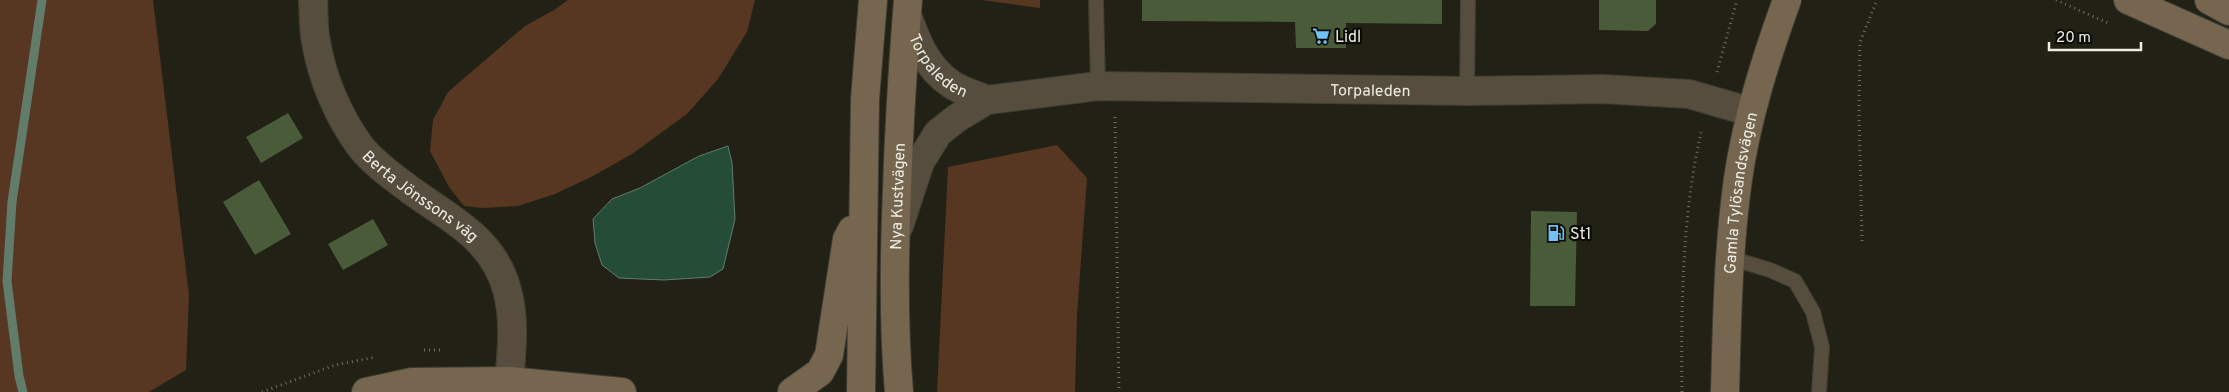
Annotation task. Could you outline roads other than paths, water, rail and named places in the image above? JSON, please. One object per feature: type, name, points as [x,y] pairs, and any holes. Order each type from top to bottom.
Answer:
[{"type":"street","name":"Berta Jönssons väg","points":[[313,0],[315,40],[323,72],[338,108],[361,147],[410,189],[462,224],[483,245],[498,267],[507,290],[511,320],[508,386]]},
{"type":"street","name":"Nya Kustvägen","points":[[861,392],[865,99],[873,0]]},
{"type":"street","name":"Gamla Tylösandsvägen","points":[[1725,392],[1730,258],[1738,179],[1751,112],[1766,56],[1787,0]]},
{"type":"street","points":[[2128,0],[2229,45]]},
{"type":"street","points":[[2209,0],[2229,11]]},
{"type":"street","name":"Nya Kustvägen","points":[[899,392],[894,336],[895,237],[900,99],[907,8]]},
{"type":"street","name":"Torpaleden","points":[[907,8],[921,53],[933,70],[952,85],[987,100]]},
{"type":"street","name":"Torpaleden","points":[[895,237],[920,162],[938,133],[957,118],[987,100],[1106,86],[1467,91],[1602,89],[1690,94],[1710,98],[1751,112]]},
{"type":"street","points":[[792,392],[820,372],[829,356],[847,239],[864,212]]},
{"type":"street","points":[[888,392],[891,380],[894,336]]},
{"type":"street","points":[[366,392],[412,382],[622,392]]},
{"type":"lane","points":[[1096,0],[1106,86]]},
{"type":"lane","points":[[1467,91],[1468,0]]},
{"type":"lane","points":[[1730,258],[1795,280],[1813,312],[1822,348],[1819,392]]},
{"type":"waterway","points":[[23,392],[19,376],[7,281],[12,202],[42,0]]},
{"type":"place","name":"Lidl","points":[[1321,36]]},
{"type":"place","name":"St1","points":[[1556,233]]}]
